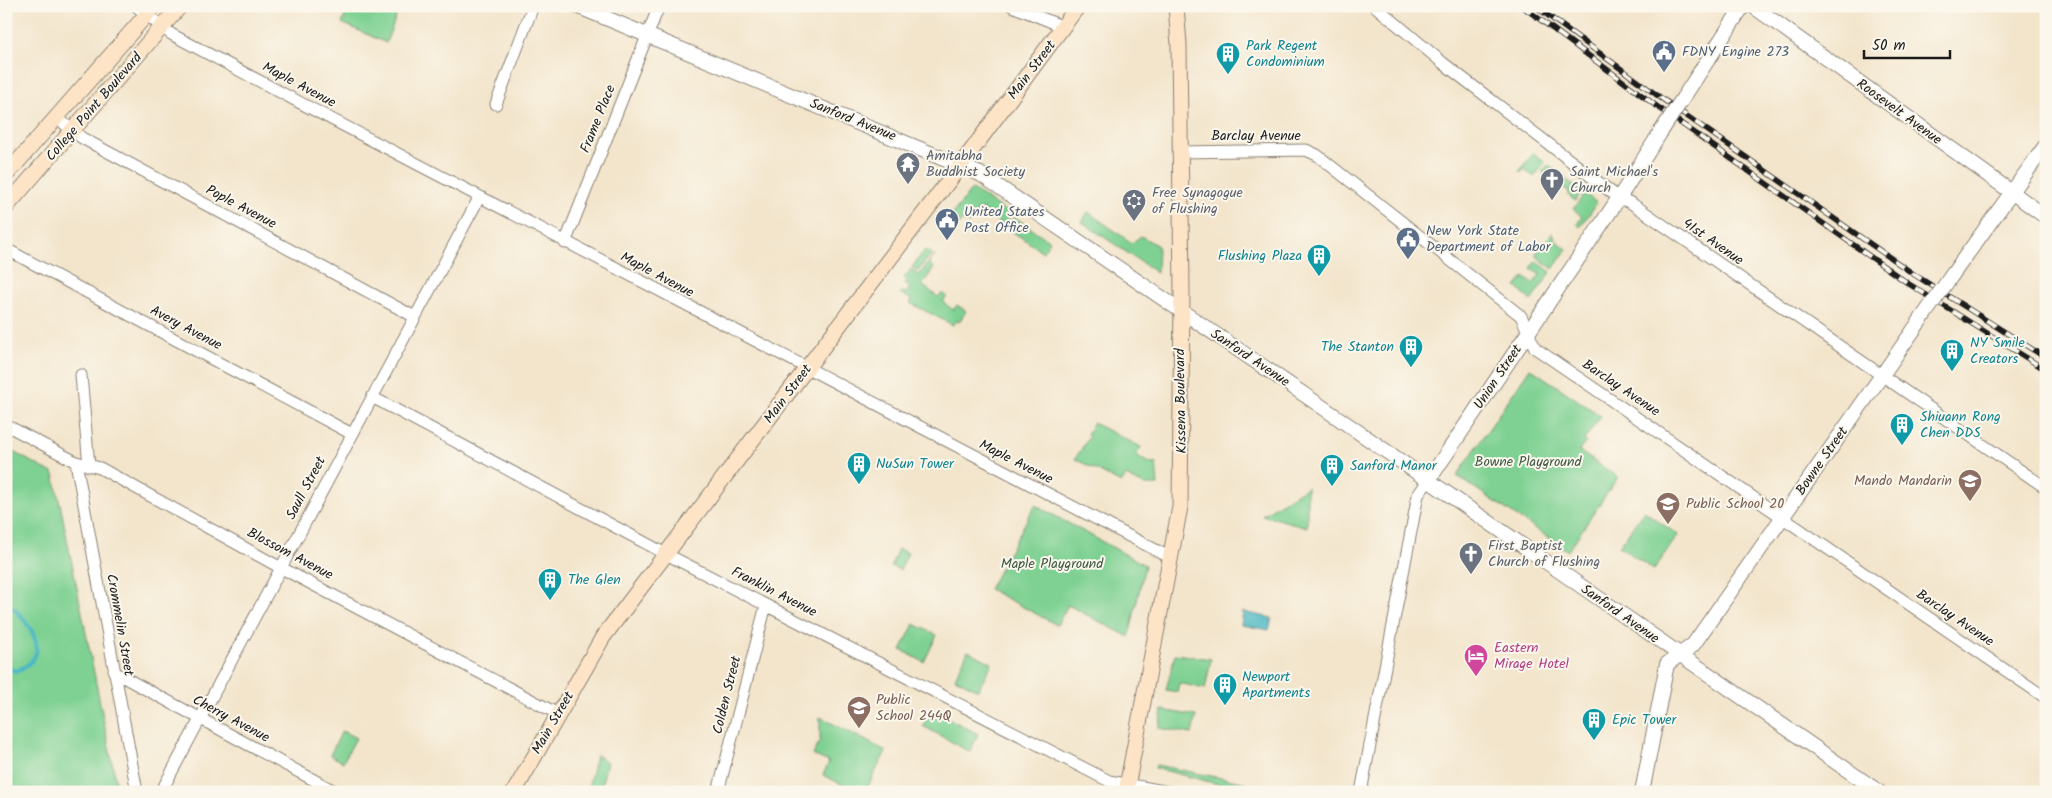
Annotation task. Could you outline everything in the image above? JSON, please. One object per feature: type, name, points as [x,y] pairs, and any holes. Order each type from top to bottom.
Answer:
[{"type":"main road","name":"College Point Boulevard","points":[[6,207],[180,6]]},
{"type":"main road","name":"Main Street","points":[[514,792],[603,637],[1064,28],[1078,6]]},
{"type":"main road","name":"Kissena Boulevard","points":[[1127,787],[1180,508],[1182,481],[1179,45],[1176,6]]},
{"type":"main road","name":"College Point Boulevard","points":[[6,175],[146,9]]},
{"type":"street","points":[[496,104],[533,6]]},
{"type":"street","name":"Sanford Avenue","points":[[576,6],[980,174],[1878,792]]},
{"type":"street","name":"Frame Place","points":[[565,243],[659,6]]},
{"type":"street","points":[[1012,6],[1064,28]]},
{"type":"street","name":"41st Avenue","points":[[1375,6],[1443,63],[1619,198],[1631,203],[2046,488]]},
{"type":"street","name":"Union Street","points":[[1361,792],[1418,495],[1619,198],[1743,6]]},
{"type":"street","name":"Roosevelt Avenue","points":[[1753,6],[2046,216]]},
{"type":"street","name":"Maple Avenue","points":[[146,9],[171,34],[805,370],[1171,558]]},
{"type":"street","name":"Pople Avenue","points":[[56,118],[82,138],[415,318]]},
{"type":"street","name":"Bowne Street","points":[[1642,792],[1667,664],[1693,645],[2046,144]]},
{"type":"street","name":"Barclay Avenue","points":[[1180,152],[1306,150],[1317,155],[1521,316],[1535,348],[2046,698]]},
{"type":"street","name":"Saull Street","points":[[161,792],[479,198]]},
{"type":"street","name":"Avery Avenue","points":[[6,249],[352,434]]},
{"type":"street","points":[[81,375],[89,466]]},
{"type":"street","name":"Franklin Avenue","points":[[372,397],[666,554],[1109,781],[1127,787],[1169,792]]},
{"type":"street","name":"Blossom Avenue","points":[[6,425],[76,462],[100,468],[281,567],[558,714]]},
{"type":"street","name":"Crommelin Street","points":[[76,462],[137,792]]},
{"type":"street","name":"Colden Street","points":[[718,792],[766,605]]},
{"type":"street","name":"Cherry Avenue","points":[[114,672],[336,792]]},
{"type":"green space","points":[[349,6],[400,6],[386,43],[342,23]]},
{"type":"green space","points":[[1534,153],[1545,162],[1534,177],[1524,169],[1521,173],[1519,171]]},
{"type":"green space","points":[[1548,165],[1582,192],[1575,201],[1568,195],[1569,192],[1542,171]]},
{"type":"green space","points":[[972,189],[1011,215],[1004,226],[980,208],[968,224],[962,220],[956,228],[951,227],[947,221]]},
{"type":"green space","points":[[1585,194],[1597,203],[1580,227],[1577,224],[1582,217],[1573,209]]},
{"type":"green space","points":[[1088,212],[1132,243],[1141,236],[1158,246],[1157,273],[1082,222]]},
{"type":"green space","points":[[1014,217],[1050,241],[1043,252],[1007,228]]},
{"type":"green space","points":[[1552,233],[1555,236],[1554,239],[1567,249],[1553,269],[1535,255]]},
{"type":"green space","points":[[925,250],[932,253],[918,271],[912,267]]},
{"type":"green space","points":[[935,254],[929,264],[934,268],[922,285],[938,297],[942,293],[947,296],[943,302],[953,310],[957,305],[966,311],[959,322],[956,321],[953,325],[910,303],[912,300],[900,293],[902,291],[906,293],[910,288],[905,284],[907,281],[904,278],[911,269],[919,275]]},
{"type":"green space","points":[[1536,261],[1551,272],[1531,301],[1516,287],[1524,277],[1533,284],[1540,275],[1531,268]]},
{"type":"green space","name":"Bowne Playground","points":[[1530,368],[1601,416],[1584,440],[1586,442],[1579,451],[1618,477],[1568,551],[1457,476]]},
{"type":"green space","points":[[1093,423],[1141,447],[1136,456],[1152,464],[1156,463],[1158,485],[1144,485],[1126,476],[1121,483],[1075,459],[1089,437],[1087,435]]},
{"type":"green space","points":[[6,448],[54,474],[118,792],[6,792]]},
{"type":"green space","points":[[1307,487],[1307,527],[1262,515]]},
{"type":"green space","name":"Maple Playground","points":[[1035,505],[1145,565],[1129,637],[1068,605],[1057,625],[989,589]]},
{"type":"green space","points":[[1644,511],[1678,535],[1654,570],[1619,546]]},
{"type":"green space","points":[[898,549],[908,553],[900,570],[891,566]]},
{"type":"green space","points":[[914,624],[937,635],[924,662],[901,650]]},
{"type":"green space","points":[[968,651],[992,663],[978,690],[955,678]]},
{"type":"green space","points":[[1175,654],[1211,659],[1205,689],[1179,683],[1177,692],[1166,690]]},
{"type":"green space","points":[[931,709],[978,734],[970,752],[923,726]]},
{"type":"green space","points":[[1162,710],[1196,716],[1192,734],[1159,728]]},
{"type":"green space","points":[[820,717],[886,751],[865,792],[857,792],[823,775],[829,762],[813,755],[820,740]]},
{"type":"green space","points":[[342,731],[356,738],[343,762],[330,755]]},
{"type":"green space","points":[[596,755],[607,762],[600,792],[587,792]]},
{"type":"green space","points":[[1156,765],[1247,783],[1246,791],[1155,768]]},
{"type":"water","points":[[1243,612],[1272,618],[1269,630],[1241,625]]},
{"type":"waterway","points":[[6,605],[20,615],[29,627],[36,642],[35,655],[31,661],[16,671],[6,668]]},
{"type":"railway","points":[[1522,6],[1655,105],[1909,284],[2046,370]]},
{"type":"railway","points":[[1535,6],[1661,98],[1915,275],[2046,358]]},
{"type":"place","name":"FDNY Engine 273","points":[[1664,73]]},
{"type":"place","name":"Park Regent Condominium","points":[[1228,75]]},
{"type":"place","name":"Amitabha Buddhist Society","points":[[908,185]]},
{"type":"place","name":"Saint Michael's Church","points":[[1552,201]]},
{"type":"place","name":"Free Synagogue of Flushing","points":[[1134,222]]},
{"type":"place","name":"United States Post Office","points":[[947,241]]},
{"type":"place","name":"New York State Department of Labor","points":[[1408,260]]},
{"type":"place","name":"Flushing Plaza","points":[[1319,277]]},
{"type":"place","name":"The Stanton","points":[[1411,368]]},
{"type":"place","name":"NY Smile Creators","points":[[1952,372]]},
{"type":"place","name":"Shiuann Rong Chen DDS","points":[[1902,446]]},
{"type":"place","name":"NuSun Tower","points":[[859,485]]},
{"type":"place","name":"Sanford Manor","points":[[1332,487]]},
{"type":"place","name":"Mando Mandarin","points":[[1970,502]]},
{"type":"place","name":"Public School 20","points":[[1668,525]]},
{"type":"place","name":"First Baptist Church of Flushing","points":[[1471,575]]},
{"type":"place","name":"The Glen","points":[[550,601]]},
{"type":"place","name":"Eastern Mirage Hotel","points":[[1476,677]]},
{"type":"place","name":"Newport Apartments","points":[[1225,706]]},
{"type":"place","name":"Public School 244Q","points":[[859,729]]},
{"type":"place","name":"Epic Tower","points":[[1594,741]]}]
